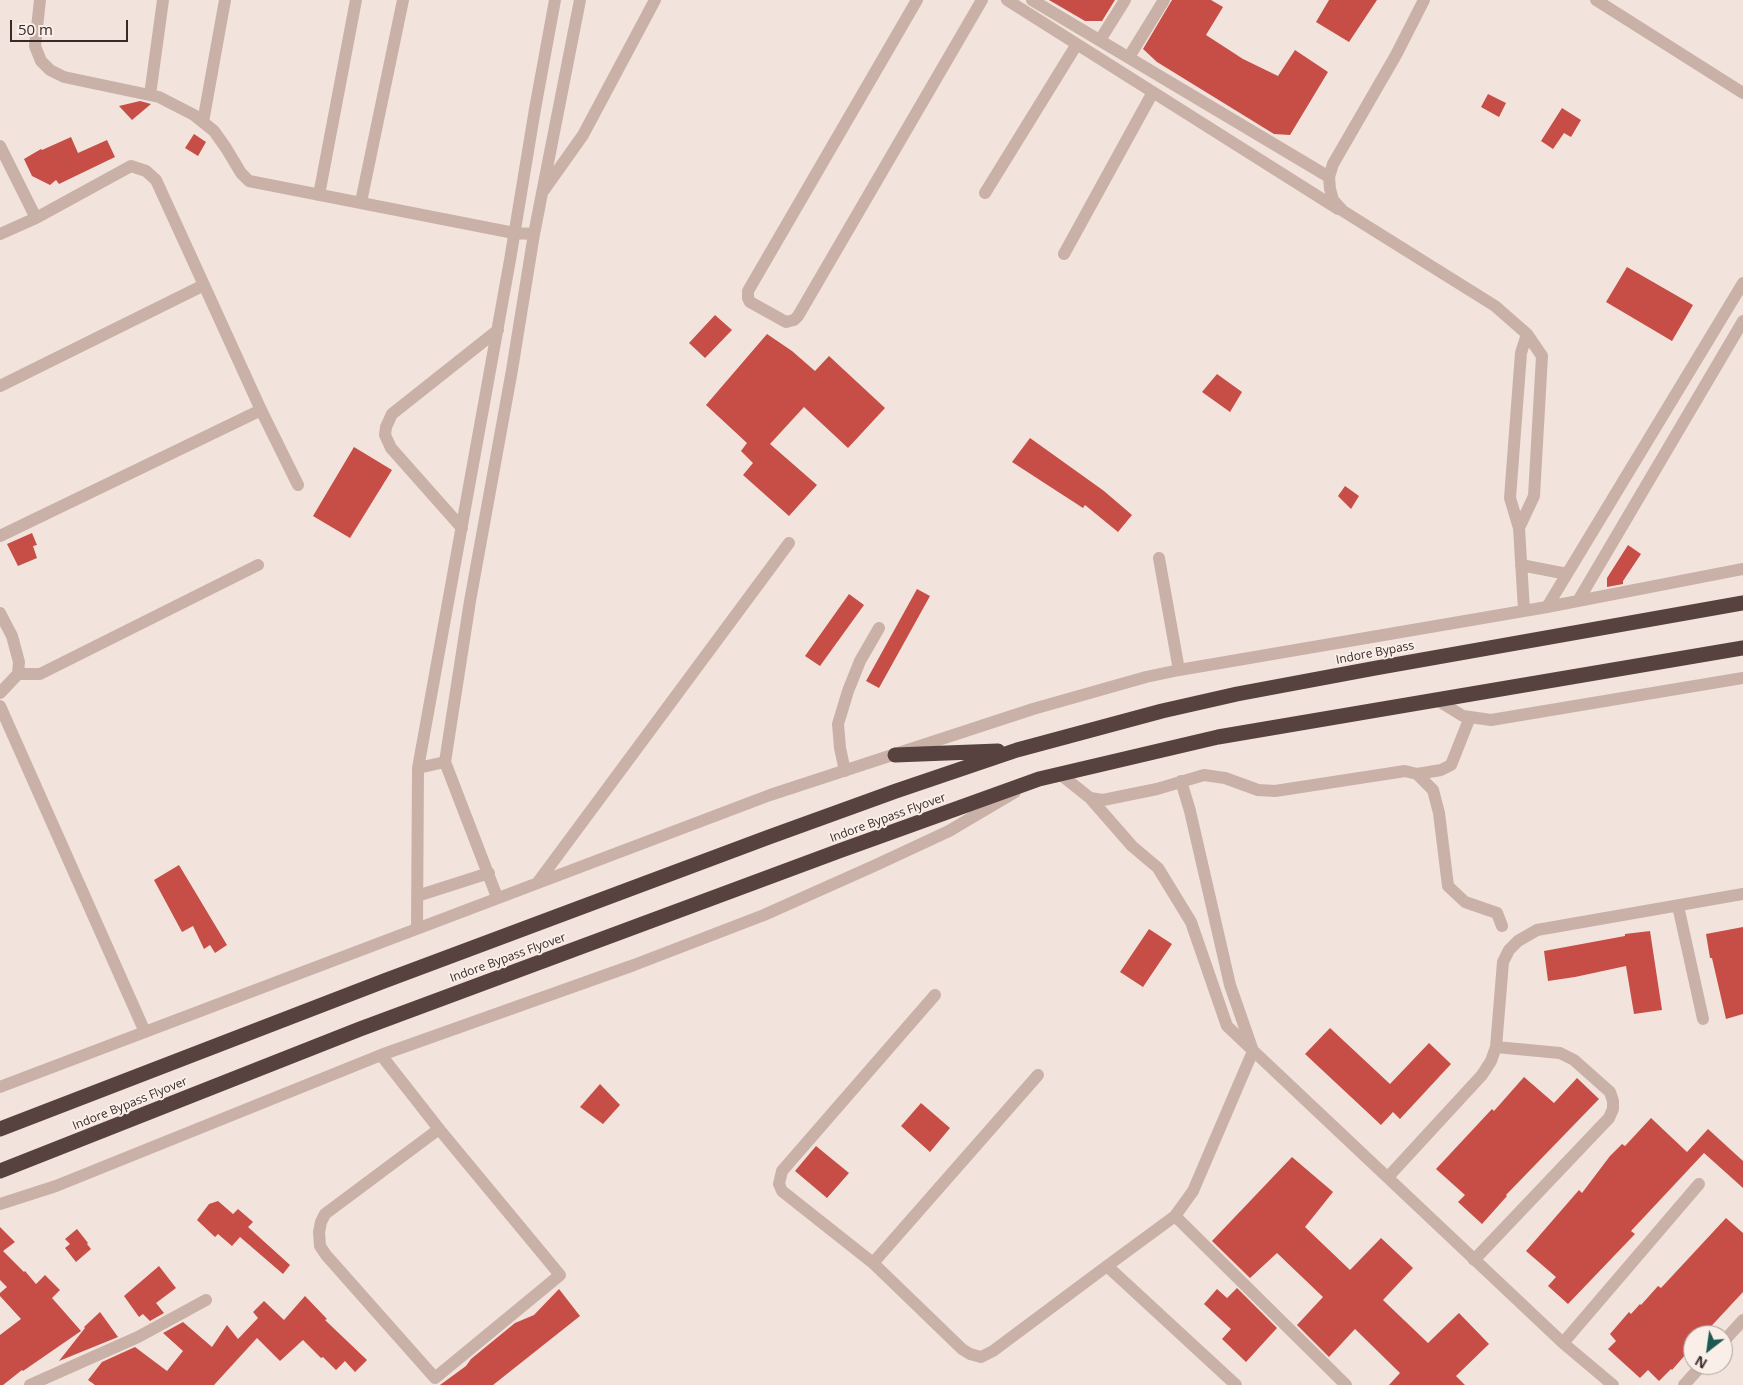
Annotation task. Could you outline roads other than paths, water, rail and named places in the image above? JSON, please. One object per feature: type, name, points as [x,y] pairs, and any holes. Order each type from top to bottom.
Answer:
[{"type":"highway","name":"Indore Bypass","points":[[1017,750],[1162,711],[1237,694],[1743,603]]},
{"type":"highway","points":[[1029,782],[1218,737],[1743,648]]},
{"type":"highway","points":[[895,755],[1017,750]]},
{"type":"highway","name":"Indore Bypass Flyover","points":[[0,1129],[428,965],[896,790],[1017,750]]},
{"type":"highway","name":"Indore Bypass Flyover","points":[[0,1171],[436,1000],[1029,782]]},
{"type":"street","points":[[40,0],[35,46],[41,61],[50,70],[64,77],[159,97],[194,115],[214,131],[241,173],[249,181],[514,232],[534,234]]},
{"type":"street","points":[[150,95],[163,0]]},
{"type":"street","points":[[203,122],[225,0]]},
{"type":"street","points":[[319,195],[356,0]]},
{"type":"street","points":[[361,202],[403,0]]},
{"type":"street","points":[[417,928],[418,768],[498,330],[555,0]]},
{"type":"street","points":[[498,897],[445,762],[470,601],[512,370],[534,234],[542,194],[553,168],[580,0]]},
{"type":"street","points":[[553,168],[583,136],[655,0]]},
{"type":"street","points":[[917,0],[748,291],[750,302],[786,322],[794,320],[798,316],[982,0]]},
{"type":"street","points":[[1007,0],[1495,306],[1527,334],[1542,356],[1534,496],[1519,528]]},
{"type":"street","points":[[1032,0],[1329,177]]},
{"type":"street","points":[[1100,40],[1125,0]]},
{"type":"street","points":[[1129,57],[1164,0]]},
{"type":"street","points":[[1343,212],[1333,200],[1330,189],[1329,177],[1333,164],[1396,55],[1424,0]]},
{"type":"street","points":[[1602,1],[1743,94]]},
{"type":"street","points":[[985,194],[1077,44]]},
{"type":"street","points":[[1064,254],[1153,92]]},
{"type":"street","points":[[0,146],[36,218]]},
{"type":"street","points":[[526,164],[553,168]]},
{"type":"street","points":[[0,234],[36,218],[131,166],[146,171],[156,180],[261,410],[298,485]]},
{"type":"street","points":[[1547,607],[1743,283]]},
{"type":"street","points":[[0,386],[204,285]]},
{"type":"street","points":[[1578,601],[1743,321]]},
{"type":"street","points":[[462,528],[391,448],[385,435],[386,427],[392,414],[498,330]]},
{"type":"street","points":[[1524,610],[1519,528],[1510,498],[1521,352],[1527,334]]},
{"type":"street","points":[[0,536],[261,410]]},
{"type":"street","points":[[538,882],[789,543]]},
{"type":"street","points":[[1159,558],[1179,670]]},
{"type":"street","points":[[18,674],[40,674],[258,565]]},
{"type":"street","points":[[1521,565],[1566,574]]},
{"type":"street","points":[[0,1087],[770,795],[1033,709],[1146,677],[1179,670],[1344,640],[1366,638],[1547,607],[1743,569]]},
{"type":"street","points":[[0,613],[12,636],[19,662],[18,674],[0,694]]},
{"type":"street","points":[[845,771],[840,748],[838,724],[860,661],[879,628]]},
{"type":"street","points":[[1437,700],[1463,716],[1491,720],[1743,678]]},
{"type":"street","points":[[0,706],[145,1032]]},
{"type":"street","points":[[1090,798],[1103,800],[1121,797],[1204,775],[1226,778],[1258,790],[1275,791],[1375,776],[1441,770],[1451,765],[1470,717]]},
{"type":"street","points":[[418,768],[445,762]]},
{"type":"street","points":[[1411,773],[1434,790],[1439,812],[1448,886],[1465,902],[1497,913],[1502,926]]},
{"type":"street","points":[[1060,774],[1090,798],[1132,846],[1158,868],[1191,922],[1227,1026],[1563,1343],[1613,1385]]},
{"type":"street","points":[[934,995],[782,1171],[779,1184],[782,1190],[873,1263],[962,1349],[970,1354],[981,1357],[993,1351],[1175,1216],[1193,1191],[1252,1051],[1230,985],[1182,781]]},
{"type":"street","points":[[0,1204],[56,1186],[381,1056],[634,965],[764,915],[876,866],[949,831],[1029,782]]},
{"type":"street","points":[[417,896],[489,873]]},
{"type":"street","points":[[1388,1177],[1482,1075],[1491,1061],[1496,1047],[1502,962],[1509,950],[1518,941],[1537,930],[1743,894]]},
{"type":"street","points":[[1678,906],[1703,1019]]},
{"type":"street","points":[[1474,1260],[1609,1118],[1613,1109],[1613,1100],[1610,1092],[1574,1060],[1560,1053],[1496,1047]]},
{"type":"street","points":[[381,1056],[560,1275],[435,1378],[326,1255],[320,1246],[319,1232],[321,1222],[326,1214],[439,1129]]},
{"type":"street","points":[[873,1263],[1038,1075]]},
{"type":"street","points":[[1563,1343],[1699,1184]]},
{"type":"street","points":[[1175,1216],[1346,1385]]},
{"type":"street","points":[[1107,1266],[1236,1385]]},
{"type":"street","points":[[30,1385],[138,1337],[206,1300]]},
{"type":"street","points":[[1733,1331],[1743,1320]]},
{"type":"street","points":[[1684,1385],[1693,1375]]}]
